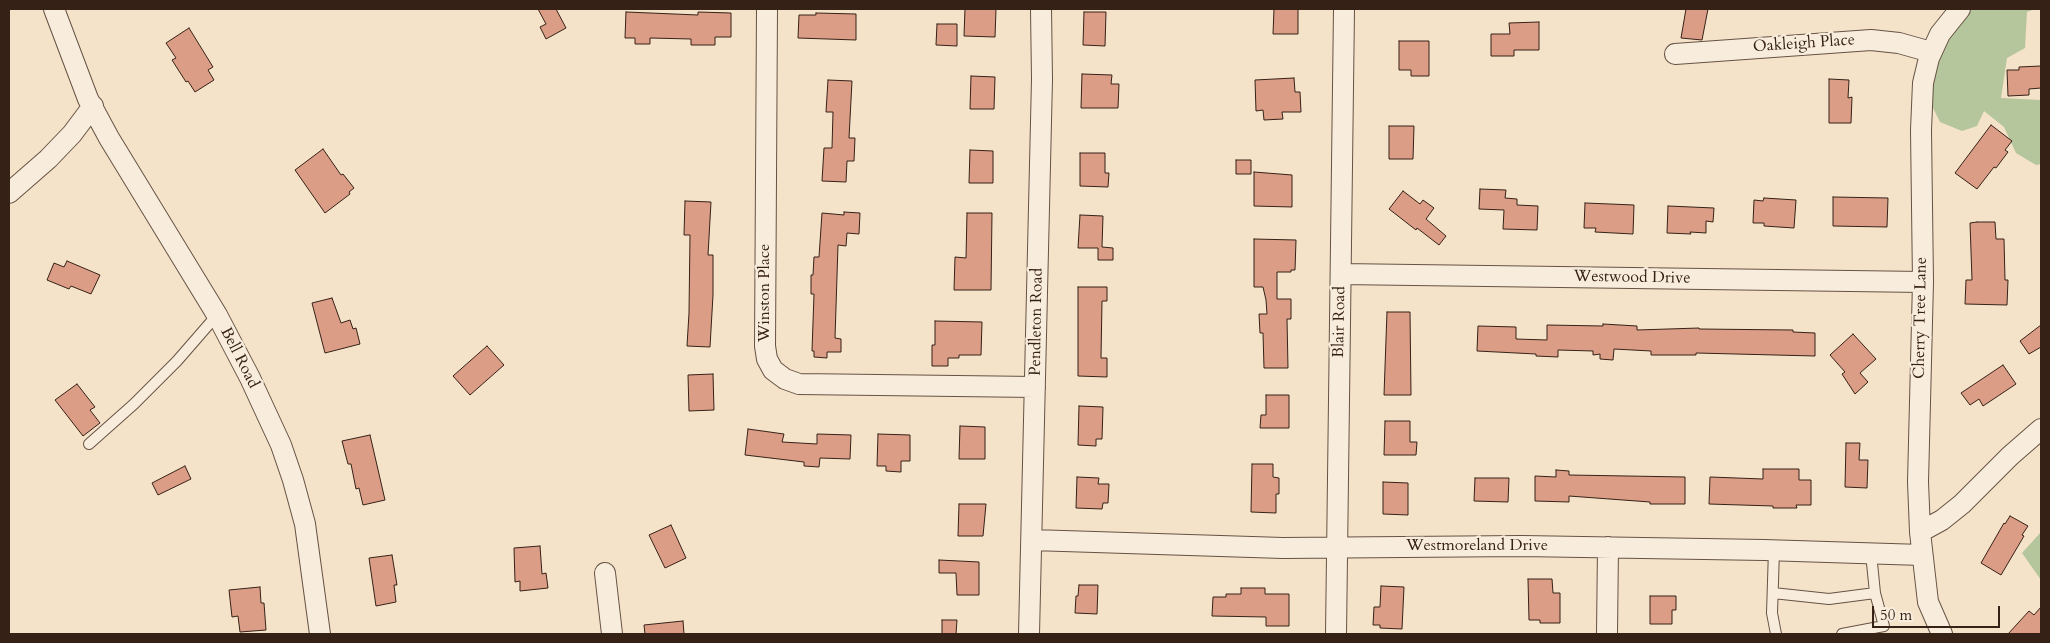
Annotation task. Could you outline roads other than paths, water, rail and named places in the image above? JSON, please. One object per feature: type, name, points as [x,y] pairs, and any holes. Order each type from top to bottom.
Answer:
[{"type":"street","name":"Bell Road","points":[[54,9],[74,66],[92,106],[109,138],[217,315],[250,378],[281,445],[305,524],[320,634]]},
{"type":"street","name":"Winston Place","points":[[767,9],[764,346],[767,359],[773,370],[785,379],[799,384],[1035,387]]},
{"type":"street","name":"Pendleton Road","points":[[1029,634],[1042,9]]},
{"type":"street","name":"Blair Road","points":[[1336,634],[1344,9]]},
{"type":"street","name":"Cherry Tree Lane","points":[[1942,634],[1928,602],[1920,532],[1918,482],[1923,282],[1922,92],[1931,52],[1940,34],[1960,9]]},
{"type":"street","name":"Oakleigh Place","points":[[1675,54],[1871,40],[1899,43],[1931,52]]},
{"type":"street","points":[[9,192],[48,159],[72,134],[92,106]]},
{"type":"street","name":"Westwood Drive","points":[[1341,274],[1923,282]]},
{"type":"street","points":[[1920,532],[1942,520],[1962,504],[2010,456],[2041,429]]},
{"type":"street","name":"Westmoreland Drive","points":[[1032,540],[1336,547],[1608,547],[1922,555]]},
{"type":"street","points":[[1607,634],[1608,547]]},
{"type":"street","points":[[605,573],[612,634]]},
{"type":"lane","points":[[88,444],[153,386],[217,315]]},
{"type":"lane","points":[[1774,550],[1772,613],[1776,634]]},
{"type":"lane","points":[[1842,634],[1885,630],[1874,593],[1871,553]]},
{"type":"lane","points":[[1773,593],[1829,599],[1874,593]]}]
